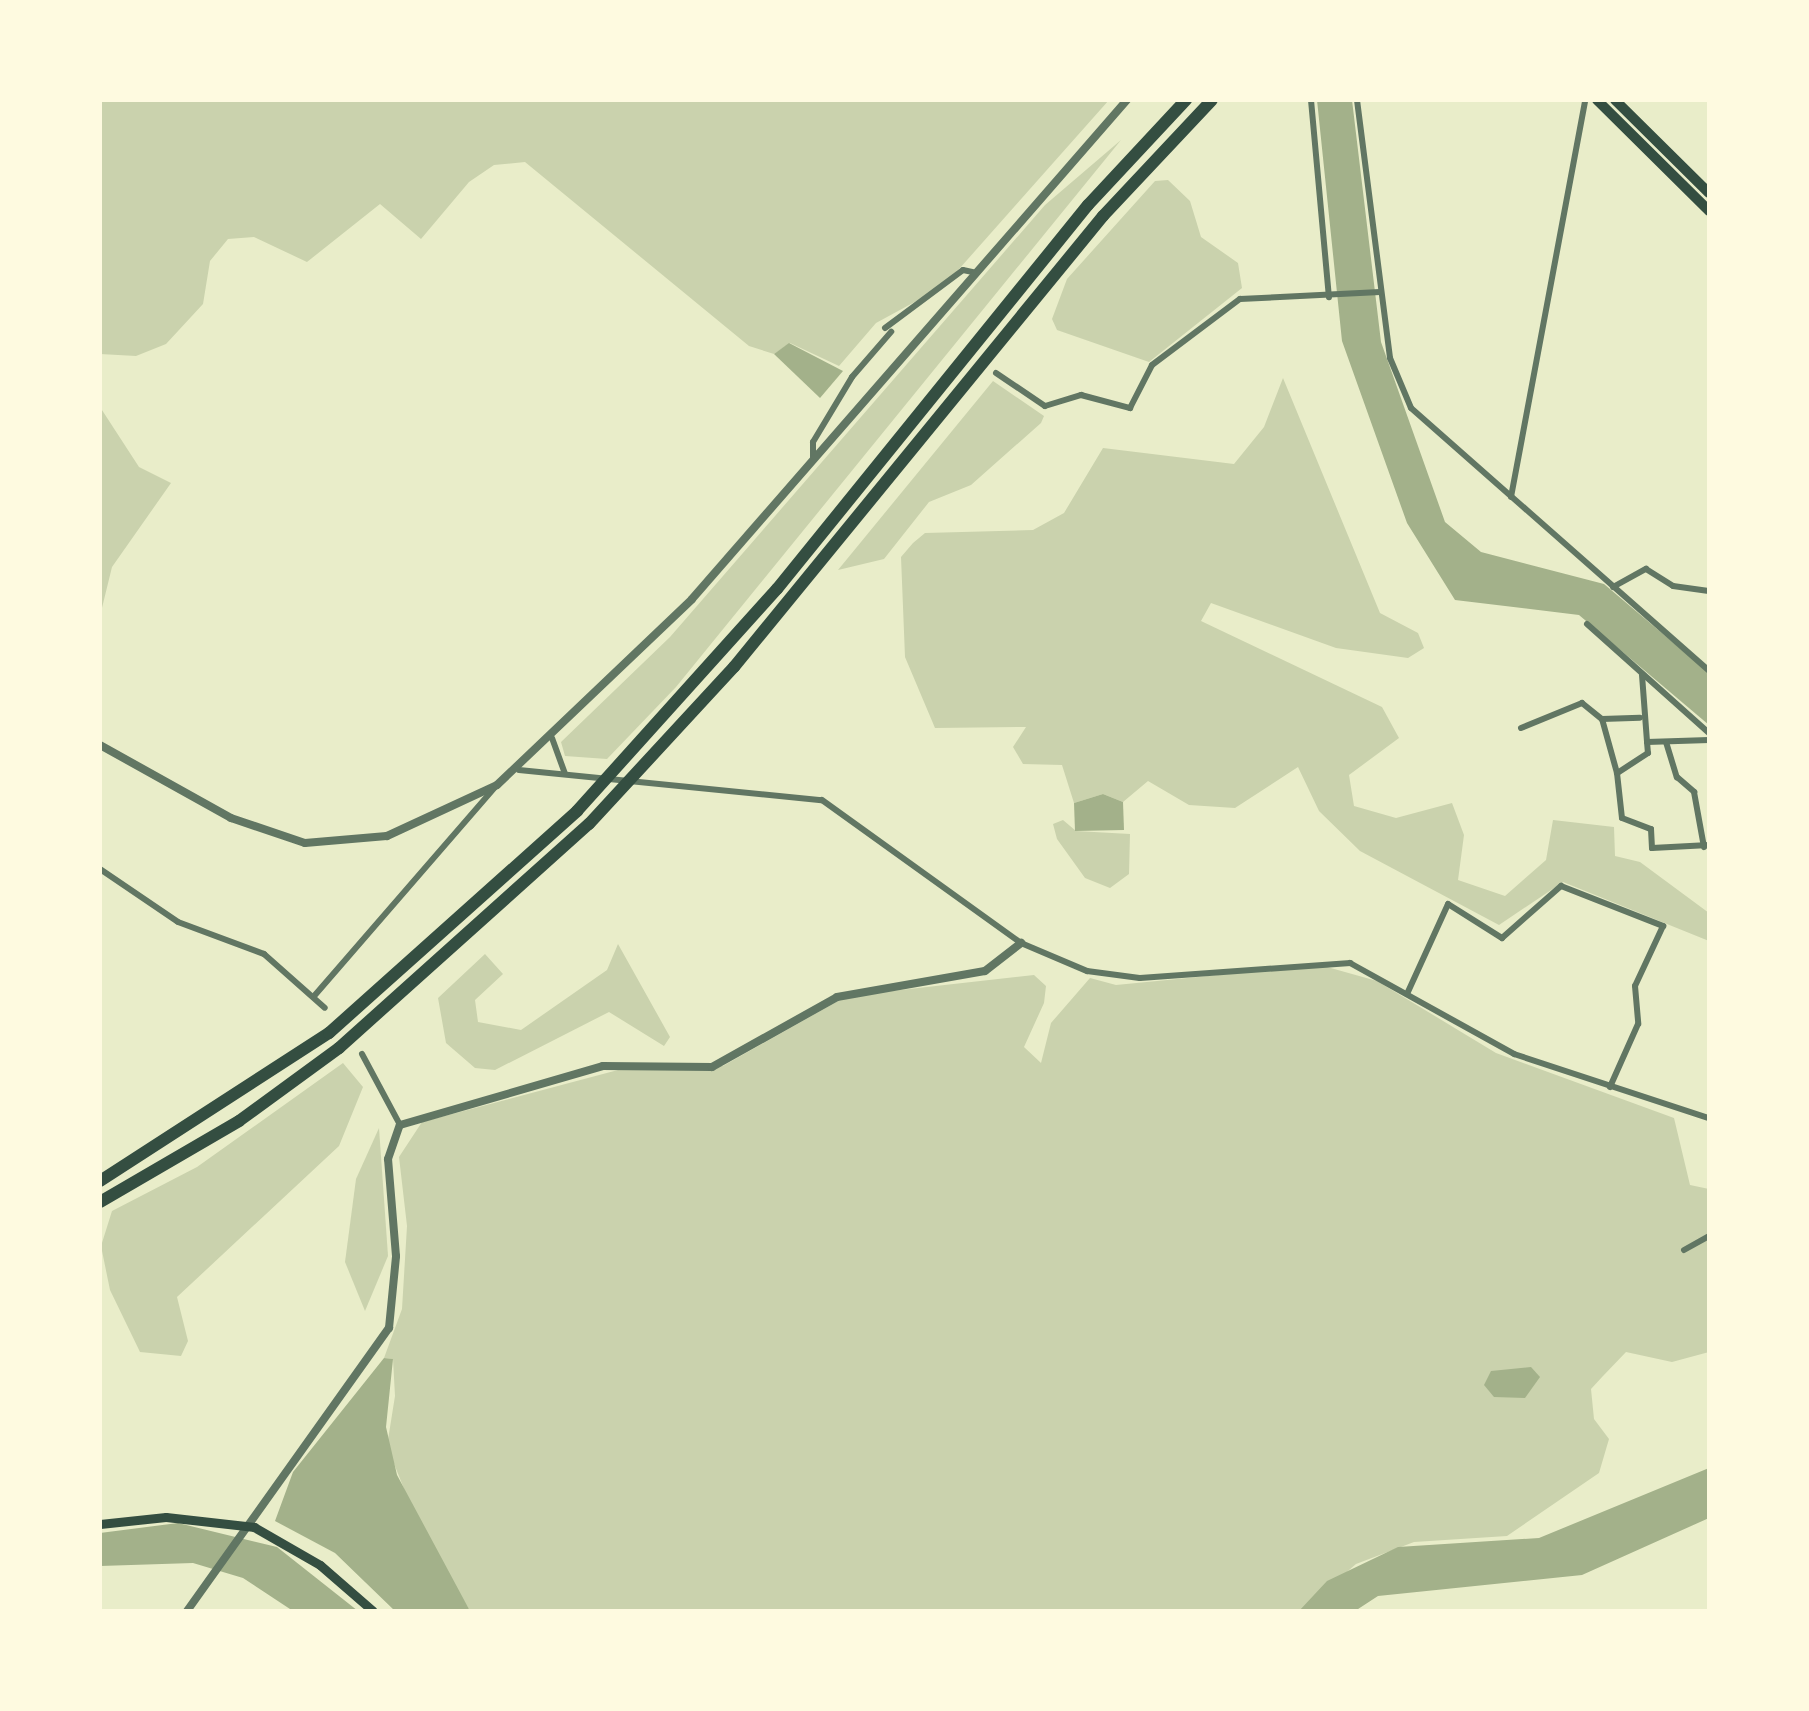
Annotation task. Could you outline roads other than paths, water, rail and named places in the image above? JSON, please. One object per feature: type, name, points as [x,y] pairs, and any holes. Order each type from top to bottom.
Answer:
[{"type":"highway","points":[[100,1181],[329,1033],[565,822],[742,630],[1088,205],[1186,100]]},
{"type":"highway","points":[[100,1202],[239,1121],[339,1048],[578,836],[757,640],[1103,216],[1212,100]]},
{"type":"main road","points":[[1597,100],[1709,210]]},
{"type":"main road","points":[[1615,100],[1709,192]]},
{"type":"main road","points":[[100,1524],[166,1517],[254,1527],[320,1565],[373,1611]]},
{"type":"street","points":[[100,745],[231,818],[306,843],[387,836],[497,785],[552,738],[813,464],[1127,100]]},
{"type":"street","points":[[1311,100],[1329,298]]},
{"type":"street","points":[[1358,100],[1376,293],[1390,358],[1411,408],[1709,671]]},
{"type":"street","points":[[1511,498],[1585,100]]},
{"type":"street","points":[[813,464],[813,442],[887,330],[963,270],[977,273]]},
{"type":"street","points":[[996,373],[1044,406],[1081,395],[1130,408],[1152,364],[1228,305],[1376,293]]},
{"type":"street","points":[[1613,587],[1646,570],[1674,586],[1709,591]]},
{"type":"street","points":[[1586,624],[1709,736]]},
{"type":"street","points":[[1617,773],[1648,752],[1640,718],[1642,675]]},
{"type":"street","points":[[1521,728],[1582,704],[1602,720],[1617,773],[1622,818],[1651,829],[1652,848],[1706,846],[1694,792],[1677,777],[1666,742]]},
{"type":"street","points":[[1602,720],[1640,718]]},
{"type":"street","points":[[1647,742],[1709,736]]},
{"type":"street","points":[[552,738],[566,774]]},
{"type":"street","points":[[519,770],[663,780],[822,800],[1022,944],[1119,978],[1330,959],[1407,994],[1514,1054],[1709,1118]]},
{"type":"street","points":[[315,995],[497,785]]},
{"type":"street","points":[[100,868],[178,922],[264,954],[315,995],[325,1008]]},
{"type":"street","points":[[1407,994],[1448,904],[1502,938],[1561,886],[1663,926],[1635,986],[1638,1024],[1610,1087]]},
{"type":"street","points":[[400,1124],[603,1066],[712,1066],[837,997],[985,971],[1022,944]]},
{"type":"street","points":[[187,1611],[254,1527],[306,1437],[389,1328],[396,1256],[388,1158],[400,1124],[362,1054]]},
{"type":"street","points":[[1684,1250],[1709,1236]]}]
